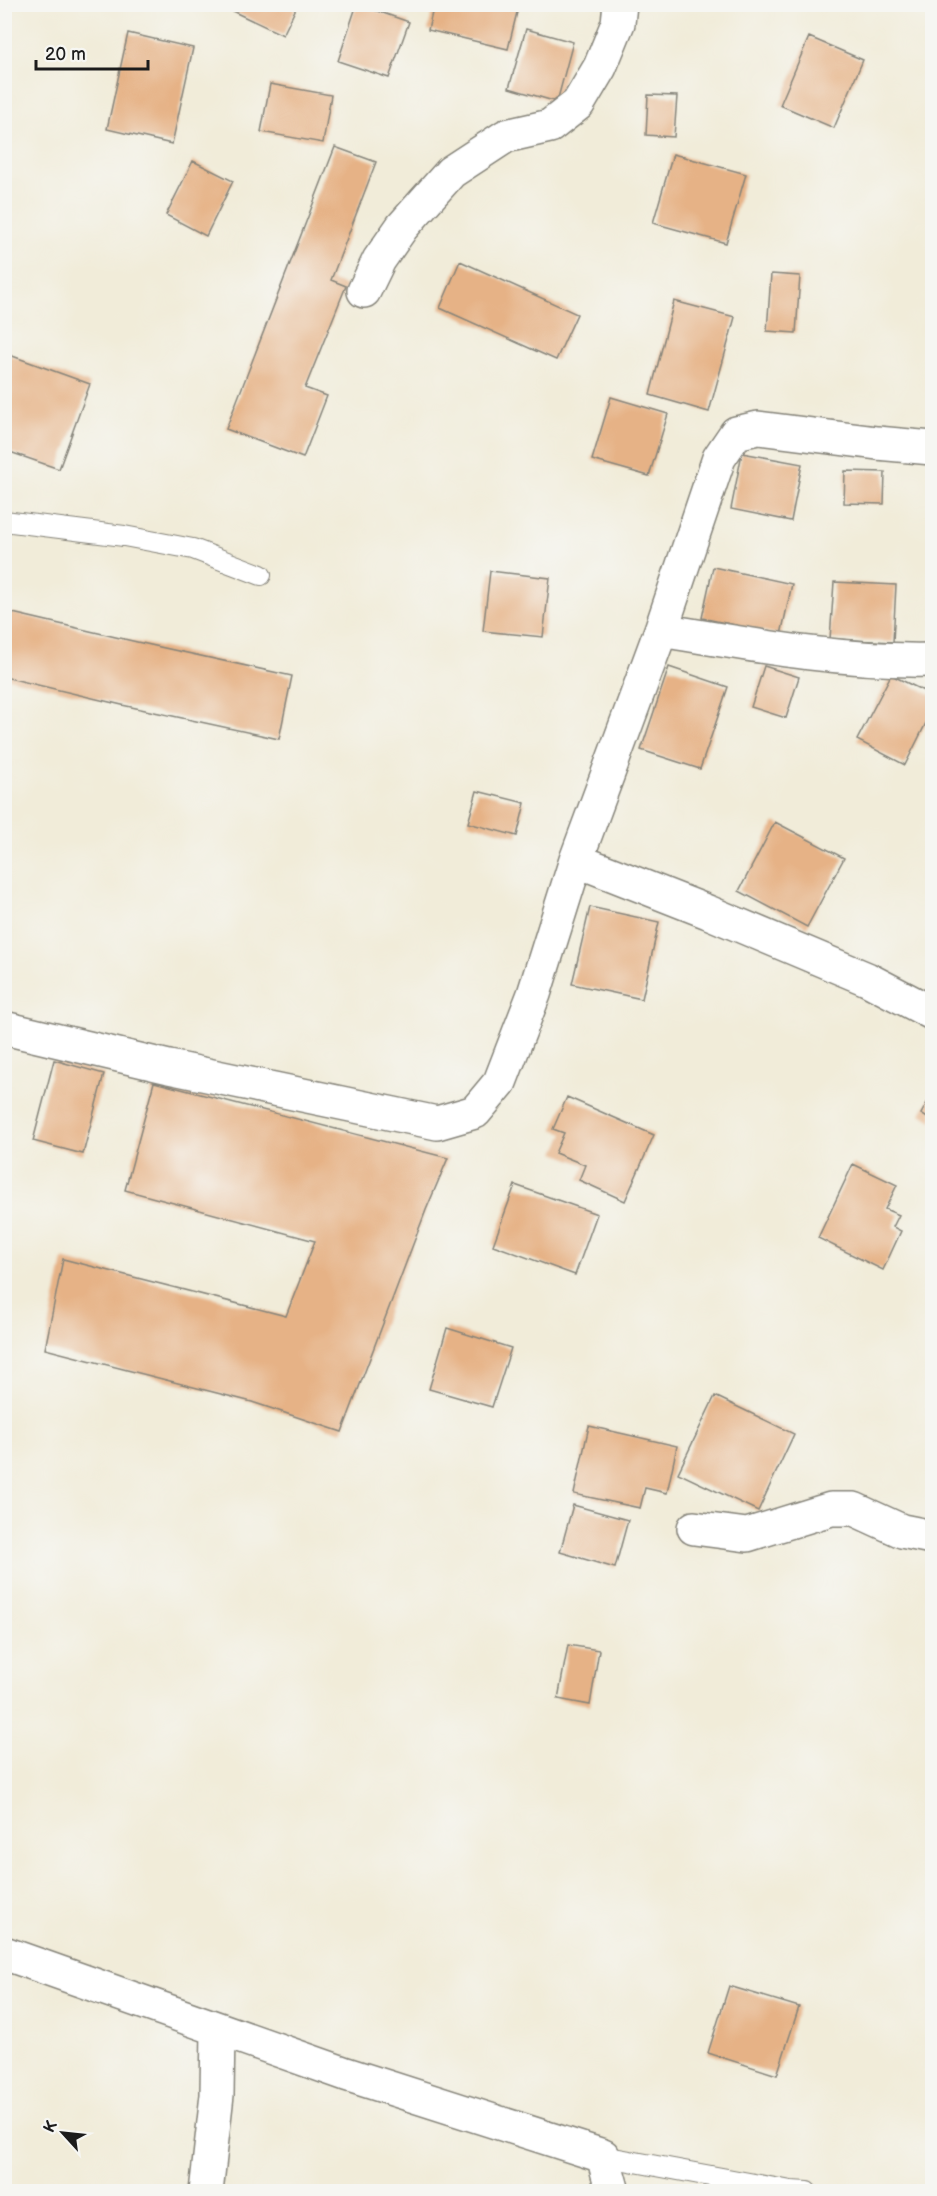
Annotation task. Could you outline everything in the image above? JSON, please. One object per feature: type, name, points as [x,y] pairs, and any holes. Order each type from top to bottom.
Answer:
[{"type":"street","points":[[364,291],[379,260],[402,227],[451,172],[506,136],[550,126],[578,104],[600,67],[618,23],[622,6]]},
{"type":"street","points":[[4,1028],[169,1067],[437,1123],[475,1112],[501,1082],[534,994],[576,861],[661,630],[719,458],[736,433],[758,428],[933,448]]},
{"type":"street","points":[[661,630],[786,651],[885,661],[933,660]]},
{"type":"street","points":[[576,861],[708,912],[867,979],[933,1013]]},
{"type":"street","points":[[694,1528],[747,1535],[831,1509],[854,1509],[902,1531],[933,1537]]},
{"type":"street","points":[[4,1953],[346,2074],[603,2156],[613,2192]]},
{"type":"street","points":[[206,2192],[217,2095],[218,2029]]},
{"type":"lane","points":[[4,521],[114,535],[193,549],[261,575]]},
{"type":"lane","points":[[603,2156],[807,2192]]},
{"type":"building","points":[[230,4],[298,4],[283,35],[228,9]]},
{"type":"building","points":[[357,4],[409,22],[389,78],[338,61]]},
{"type":"building","points":[[434,4],[519,4],[508,49],[428,30]]},
{"type":"building","points":[[526,29],[573,42],[557,102],[509,88]]},
{"type":"building","points":[[128,33],[193,48],[172,144],[107,129]]},
{"type":"building","points":[[809,37],[863,60],[834,128],[780,105]]},
{"type":"building","points":[[270,84],[331,95],[323,143],[261,132]]},
{"type":"building","points":[[648,95],[677,96],[674,137],[646,135]]},
{"type":"building","points":[[335,147],[376,162],[331,280],[346,286],[305,388],[327,396],[303,458],[226,429]]},
{"type":"building","points":[[673,154],[746,174],[726,243],[653,223]]},
{"type":"building","points":[[193,161],[233,181],[206,236],[166,215]]},
{"type":"building","points":[[460,261],[577,314],[556,360],[440,308]]},
{"type":"building","points":[[771,274],[800,276],[796,333],[767,331]]},
{"type":"building","points":[[674,301],[735,317],[709,412],[650,395]]},
{"type":"building","points":[[4,353],[90,384],[59,469],[4,450]]},
{"type":"building","points":[[611,397],[668,414],[649,476],[592,460]]},
{"type":"building","points":[[742,453],[802,464],[791,521],[731,509]]},
{"type":"building","points":[[845,471],[885,472],[884,504],[844,503]]},
{"type":"building","points":[[713,567],[792,584],[781,635],[702,618]]},
{"type":"building","points":[[490,571],[550,578],[543,637],[483,631]]},
{"type":"building","points":[[834,582],[896,585],[893,642],[830,639]]},
{"type":"building","points":[[4,611],[292,676],[279,739],[4,677]]},
{"type":"building","points":[[764,666],[799,677],[786,718],[751,707]]},
{"type":"building","points":[[669,667],[728,687],[700,769],[641,750]]},
{"type":"building","points":[[891,675],[932,695],[932,711],[905,765],[857,740]]},
{"type":"building","points":[[477,791],[525,803],[517,836],[468,823]]},
{"type":"building","points":[[775,822],[844,858],[807,927],[739,891]]},
{"type":"building","points":[[590,907],[659,922],[642,999],[572,984]]},
{"type":"building","points":[[54,1060],[104,1074],[83,1154],[33,1141]]},
{"type":"building","points":[[154,1082],[448,1158],[342,1432],[252,1402],[45,1349],[63,1259],[286,1316],[315,1241],[125,1190]]},
{"type":"building","points":[[932,1094],[932,1121],[921,1114]]},
{"type":"building","points":[[567,1097],[654,1135],[625,1201],[579,1180],[585,1165],[555,1153],[564,1133],[553,1129]]},
{"type":"building","points":[[853,1164],[897,1185],[885,1209],[899,1215],[893,1227],[901,1231],[883,1270],[818,1238]]},
{"type":"building","points":[[515,1185],[597,1214],[575,1275],[493,1245]]},
{"type":"building","points":[[447,1328],[511,1348],[492,1407],[429,1389]]},
{"type":"building","points":[[715,1396],[794,1434],[758,1511],[678,1473]]},
{"type":"building","points":[[589,1426],[677,1446],[667,1493],[645,1488],[640,1508],[574,1494]]},
{"type":"building","points":[[573,1505],[628,1520],[615,1568],[560,1552]]},
{"type":"building","points":[[568,1645],[599,1650],[590,1705],[558,1699]]},
{"type":"building","points":[[729,1986],[799,2007],[777,2075],[708,2053]]}]
